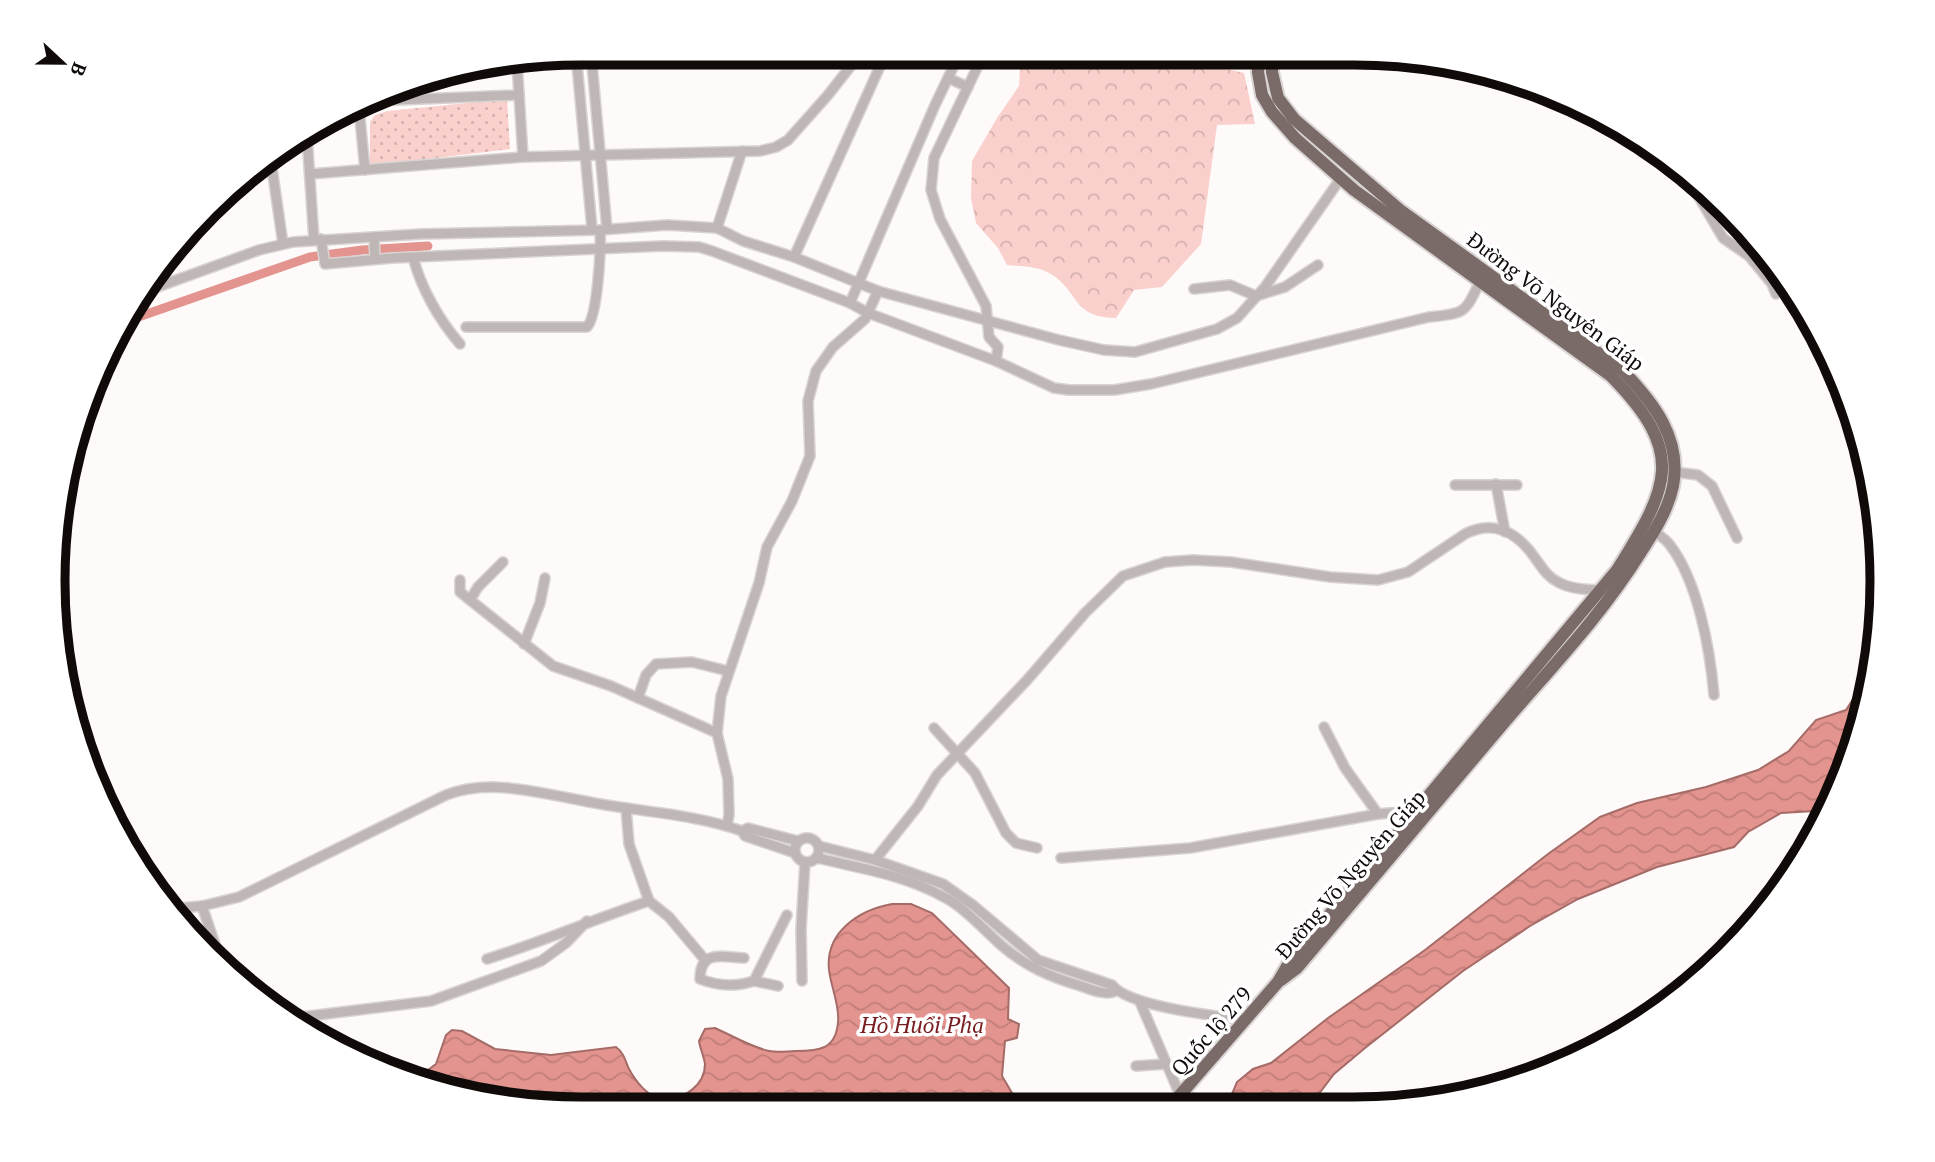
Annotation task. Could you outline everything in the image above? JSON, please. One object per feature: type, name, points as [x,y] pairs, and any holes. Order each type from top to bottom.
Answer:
[{"type":"highway","name":"Đường Võ Nguyên Giáp","points":[[1259,65],[1262,95],[1272,111],[1295,138],[1341,178],[1622,370],[1642,390],[1665,424],[1671,441],[1674,471],[1668,504],[1617,570],[1607,592],[1289,963],[1278,982]]},
{"type":"highway","name":"Đường Võ Nguyên Giáp","points":[[1272,65],[1278,98],[1294,119],[1400,210],[1611,376],[1643,412],[1654,429],[1663,471],[1649,528]]},
{"type":"highway","name":"Quốc lộ 279","points":[[1185,1097],[1205,1068],[1278,982]]},
{"type":"street","points":[[577,65],[585,155],[600,229]]},
{"type":"street","points":[[466,327],[587,327],[593,316],[601,248],[599,155],[592,65]]},
{"type":"street","points":[[310,174],[523,157],[743,151],[776,147],[788,140],[852,65]]},
{"type":"street","points":[[794,257],[881,65]]},
{"type":"street","points":[[850,303],[956,65]]},
{"type":"street","points":[[978,65],[934,159],[931,190],[940,219],[979,292],[989,320],[989,337],[998,347],[996,361]]},
{"type":"street","points":[[517,69],[523,157]]},
{"type":"street","points":[[952,79],[967,86]]},
{"type":"street","points":[[393,100],[519,95]]},
{"type":"street","points":[[360,115],[365,170]]},
{"type":"street","points":[[308,144],[318,239],[324,258],[375,254],[413,257],[601,248],[699,247],[850,303],[867,313],[996,361],[1054,388],[1079,391],[1114,390],[1151,384],[1429,317],[1458,314],[1465,310],[1483,276]]},
{"type":"street","points":[[717,228],[743,151]]},
{"type":"street","points":[[272,168],[283,244]]},
{"type":"street","points":[[157,287],[259,250],[318,239],[667,225],[717,228],[744,241],[794,257],[878,291],[1104,350],[1135,352],[1217,329],[1237,318],[1256,296],[1341,178]]},
{"type":"street","points":[[1700,199],[1723,237],[1749,256],[1772,284],[1776,294]]},
{"type":"street","points":[[374,237],[375,254]]},
{"type":"street","points":[[413,257],[424,288],[442,320],[460,344]]},
{"type":"street","points":[[1194,289],[1230,285],[1256,296],[1285,287],[1318,265]]},
{"type":"street","points":[[727,825],[729,779],[717,733],[720,696],[759,583],[767,547],[792,501],[810,456],[808,401],[816,371],[833,347],[859,325],[878,291]]},
{"type":"street","points":[[1674,471],[1698,475],[1712,486],[1737,538]]},
{"type":"street","points":[[1496,484],[1505,531]]},
{"type":"street","points":[[1455,485],[1517,485]]},
{"type":"street","points":[[875,860],[918,806],[937,775],[1086,613],[1118,580],[1130,573],[1165,562],[1193,560],[1231,562],[1330,578],[1378,580],[1408,572],[1472,530],[1492,527],[1505,531],[1524,544],[1542,569],[1560,584],[1607,592]]},
{"type":"street","points":[[1649,528],[1669,542],[1687,573],[1710,656],[1714,695]]},
{"type":"street","points":[[470,600],[478,587],[503,562]]},
{"type":"street","points":[[524,644],[540,603],[545,578]]},
{"type":"street","points":[[460,580],[460,592],[553,666],[638,698],[717,733]]},
{"type":"street","points":[[638,698],[646,675],[656,664],[692,662],[728,671]]},
{"type":"street","points":[[1324,727],[1345,768],[1378,814]]},
{"type":"street","points":[[934,728],[975,773],[1006,833],[1016,843],[1037,848]]},
{"type":"street","points":[[182,908],[221,903],[259,889],[460,790],[497,787],[727,825],[742,831],[745,836],[795,853],[805,862]]},
{"type":"street","points":[[626,808],[629,844],[649,901],[669,917],[705,960]]},
{"type":"street","points":[[1061,858],[1190,848],[1378,814],[1412,821]]},
{"type":"street","points":[[742,831],[748,828],[798,841],[810,837],[819,846],[875,860],[943,884],[974,906],[1038,960],[1112,985],[1116,991],[1140,1002],[1247,1020]]},
{"type":"street","points":[[795,853],[798,841]]},
{"type":"street","points":[[817,858],[819,846]]},
{"type":"street","points":[[805,862],[817,858],[886,874],[921,886],[957,905],[1003,947],[1030,967],[1054,978],[1088,988],[1110,994],[1116,991]]},
{"type":"street","points":[[802,981],[801,929],[805,862]]},
{"type":"street","points":[[487,959],[649,901]]},
{"type":"street","points":[[202,906],[215,945]]},
{"type":"street","points":[[754,981],[787,915]]},
{"type":"street","points":[[305,1017],[431,1001],[541,961],[566,943],[587,921]]},
{"type":"street","points":[[744,958],[713,956],[705,960],[700,970],[700,979],[710,983],[743,985],[754,981],[778,986]]},
{"type":"street","points":[[1140,1002],[1179,1097]]},
{"type":"street","points":[[1136,1066],[1166,1063]]},
{"type":"green space","points":[[1020,65],[1210,65],[1244,73],[1255,124],[1217,125],[1201,244],[1162,287],[1134,290],[1116,318],[1090,313],[1065,285],[1045,271],[1007,265],[998,248],[976,223],[971,198],[972,161],[1019,86]]},
{"type":"green space","points":[[507,99],[510,149],[370,166],[370,122],[375,115],[388,111]]},
{"type":"water","points":[[1857,696],[1843,747],[1815,811],[1781,813],[1748,832],[1734,847],[1657,867],[1578,899],[1530,926],[1463,971],[1365,1048],[1334,1074],[1318,1095],[1231,1097],[1237,1082],[1253,1069],[1271,1063],[1600,817],[1637,803],[1706,787],[1758,770],[1789,751],[1816,720],[1846,710]]},
{"type":"water","name":"Hồ Huổi Phạ","points":[[911,904],[932,913],[1009,988],[1008,1019],[1019,1024],[1017,1038],[1005,1041],[1002,1076],[1014,1097],[681,1097],[697,1085],[704,1072],[705,1064],[699,1041],[705,1029],[715,1028],[772,1052],[812,1050],[830,1043],[837,1031],[838,1022],[829,970],[829,956],[833,944],[847,925],[880,907]]},
{"type":"water","name":"Hồ Huổi Phạ","points":[[452,1030],[462,1031],[495,1049],[551,1055],[616,1047],[622,1053],[631,1073],[656,1097],[547,1096],[480,1087],[424,1073],[436,1064],[446,1035]]},
{"type":"waterway","points":[[138,317],[310,257],[362,250],[428,246]]}]
